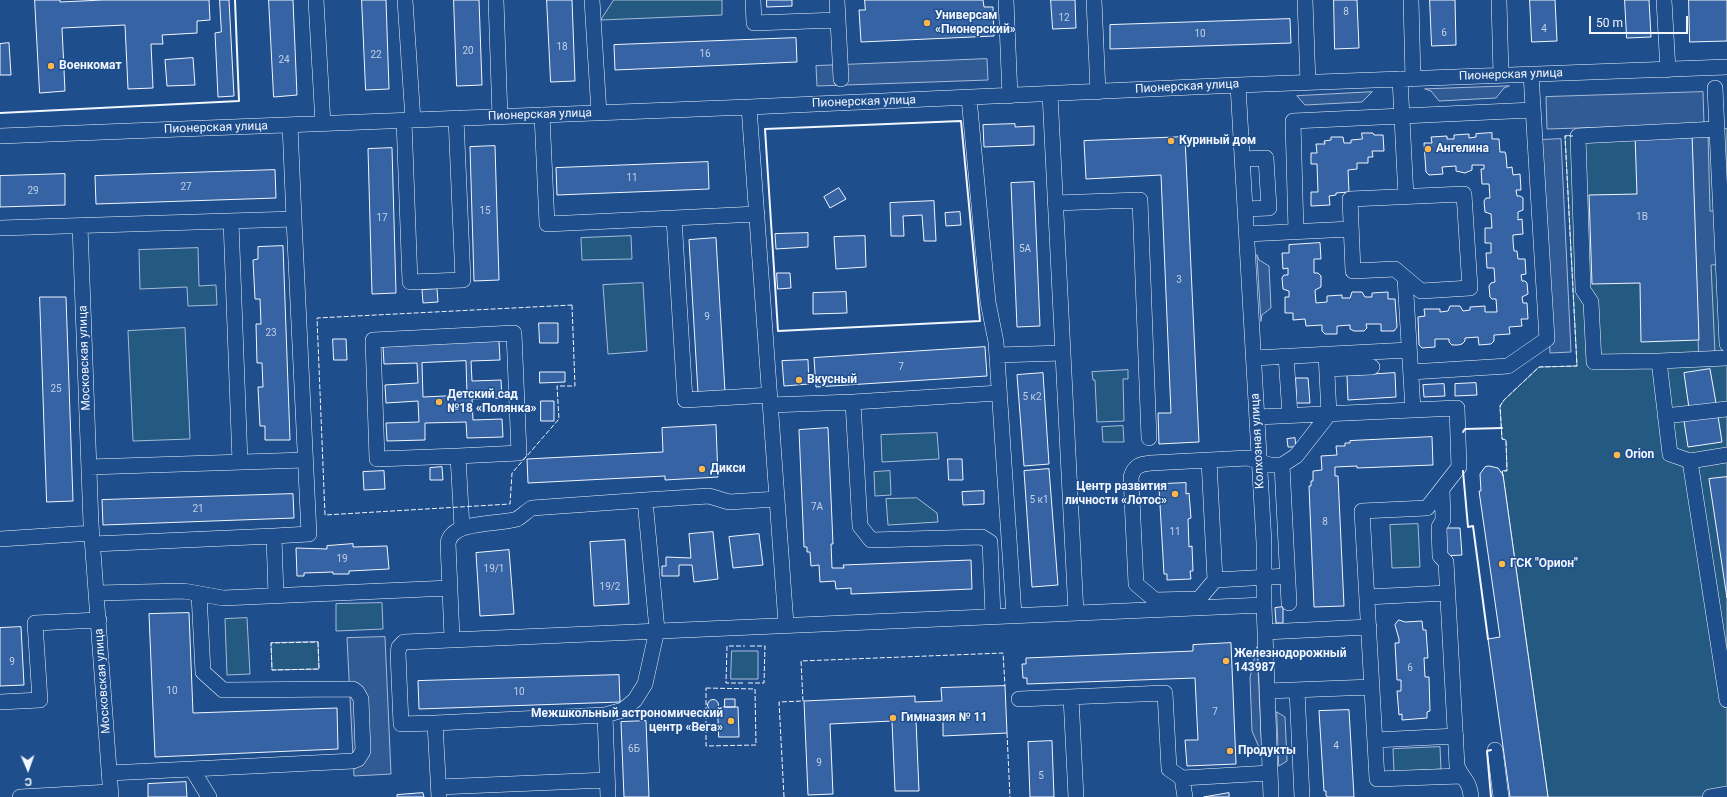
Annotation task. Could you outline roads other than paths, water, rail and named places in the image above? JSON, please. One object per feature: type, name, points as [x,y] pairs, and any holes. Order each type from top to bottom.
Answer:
[{"type":"street","points":[[316,0],[323,124]]},
{"type":"street","points":[[405,0],[410,282],[463,280],[456,118]]},
{"type":"street","points":[[496,0],[500,117]]},
{"type":"street","points":[[592,0],[599,113]]},
{"type":"street","points":[[753,0],[754,23],[838,20]]},
{"type":"street","points":[[837,0],[840,79]]},
{"type":"street","points":[[1006,0],[1010,96]]},
{"type":"street","points":[[1094,0],[1098,92]]},
{"type":"street","points":[[1305,0],[1308,83]]},
{"type":"street","points":[[1406,197],[1402,116],[1407,79],[1411,0]]},
{"type":"street","points":[[1498,0],[1501,76]]},
{"type":"street","points":[[1664,0],[1668,70]]},
{"type":"street","name":"Пионерская улица","points":[[0,136],[969,98],[1238,85],[1727,67]]},
{"type":"street","points":[[1410,372],[1508,366],[1547,339],[1531,74]]},
{"type":"street","name":"Колхозная улица","points":[[1238,85],[1260,462],[1271,797]]},
{"type":"street","points":[[1715,88],[1727,344]]},
{"type":"street","points":[[1050,94],[1076,613]]},
{"type":"street","points":[[969,98],[988,302],[997,355],[1014,615]]},
{"type":"street","points":[[749,107],[786,624]]},
{"type":"street","points":[[1296,232],[1293,121],[1533,110]]},
{"type":"street","points":[[542,115],[547,224],[757,214]]},
{"type":"street","points":[[0,539],[274,536],[309,534],[290,125]]},
{"type":"street","points":[[1717,129],[1578,136],[1583,290],[1591,302],[1594,362],[1727,358]]},
{"type":"street","points":[[1243,159],[1266,158],[1269,208],[1245,209]]},
{"type":"street","points":[[1464,194],[1470,288],[1421,291],[1395,269],[1353,271],[1350,200],[1406,197],[1464,194]]},
{"type":"street","points":[[1055,203],[1140,200],[1149,438]]},
{"type":"street","points":[[674,218],[685,400],[853,402],[999,393]]},
{"type":"street","points":[[0,228],[294,219]]},
{"type":"street","points":[[231,221],[240,462]]},
{"type":"street","name":"Московская улица","points":[[80,226],[89,467],[110,795]]},
{"type":"street","points":[[1247,234],[1351,229]]},
{"type":"street","points":[[1405,278],[1413,410]]},
{"type":"street","points":[[514,333],[518,452],[458,456],[377,460],[373,340],[514,333]]},
{"type":"street","points":[[1327,362],[1409,350]]},
{"type":"street","points":[[997,355],[1063,353]]},
{"type":"street","points":[[1286,356],[1290,415]]},
{"type":"street","points":[[1254,358],[1286,356],[1327,362],[1372,366]]},
{"type":"street","points":[[1659,361],[1670,454],[1690,461],[1727,455]]},
{"type":"street","points":[[1209,460],[1215,580],[1199,599],[1181,604],[1155,600],[1136,584],[1131,477],[1133,470],[1143,464],[1209,460],[1248,458],[1270,465],[1282,465],[1296,456],[1329,414],[1327,362]]},
{"type":"street","points":[[853,402],[860,526],[871,540],[982,537],[990,542],[993,616]]},
{"type":"street","points":[[1257,417],[1456,408],[1459,467],[1427,508],[1362,511],[1377,779],[1461,776]]},
{"type":"street","points":[[1665,416],[1727,409]]},
{"type":"street","points":[[458,456],[462,528]]},
{"type":"street","points":[[89,467],[305,460]]},
{"type":"street","points":[[1690,461],[1727,700]]},
{"type":"street","points":[[1282,465],[1289,603]]},
{"type":"street","points":[[1442,488],[1443,520],[1439,527],[1440,556],[1446,562],[1457,766],[1461,776],[1470,785],[1471,797]]},
{"type":"street","points":[[452,638],[449,537],[453,532],[462,528],[517,518],[532,508],[709,496],[729,502],[777,499]]},
{"type":"street","points":[[645,500],[657,630],[644,684],[635,700],[622,710],[606,715],[401,724],[399,647],[404,642],[410,640],[657,630],[786,624],[1076,613],[1181,604],[1264,605]]},
{"type":"street","points":[[274,536],[276,596]]},
{"type":"street","points":[[1215,580],[1288,576]]},
{"type":"street","points":[[97,594],[184,591],[223,598],[450,588]]},
{"type":"street","points":[[1367,597],[1447,593]]},
{"type":"street","points":[[109,773],[353,761],[358,759],[363,751],[361,699],[354,689],[223,690],[203,672],[199,594]]},
{"type":"street","points":[[0,702],[40,700],[35,623],[99,620]]},
{"type":"street","points":[[1265,632],[1369,628]]},
{"type":"street","points":[[1267,691],[1372,687]]},
{"type":"street","points":[[1297,690],[1302,797]]},
{"type":"street","points":[[1019,699],[1165,693],[1168,769],[1182,778],[1270,773]]},
{"type":"street","points":[[1071,697],[1076,797]]},
{"type":"street","points":[[606,715],[608,797]]},
{"type":"street","points":[[435,723],[438,792],[607,780]]},
{"type":"street","points":[[1375,740],[1456,736]]},
{"type":"street","points":[[1495,750],[1501,797]]},
{"type":"street","points":[[192,768],[209,797]]},
{"type":"street","points":[[1182,778],[1185,797]]},
{"type":"street","points":[[1710,797],[1727,794]]},
{"type":"street","points":[[20,797],[110,795]]},
{"type":"place","name":"Универсам «Пионерский»","points":[[927,23]]},
{"type":"place","name":"Военкомат","points":[[51,66]]},
{"type":"place","name":"Куриный дом","points":[[1171,141]]},
{"type":"place","name":"Ангелина","points":[[1428,149]]},
{"type":"place","name":"Вкусный","points":[[799,380]]},
{"type":"place","name":"Детский сад №18 «Полянка»","points":[[439,402]]},
{"type":"place","name":"Orion","points":[[1617,455]]},
{"type":"place","name":"Дикси","points":[[702,469]]},
{"type":"place","name":"Центр развития личности «Лотос»","points":[[1175,494]]},
{"type":"place","name":"ГСК \"Орион\"","points":[[1502,564]]},
{"type":"place","name":"Железнодорожный 143987","points":[[1226,661]]},
{"type":"place","name":"Гимназия № 11","points":[[893,718]]},
{"type":"place","name":"Межшкольный астрономический центр «Вега»","points":[[731,721]]},
{"type":"place","name":"Продукты","points":[[1230,751]]}]
